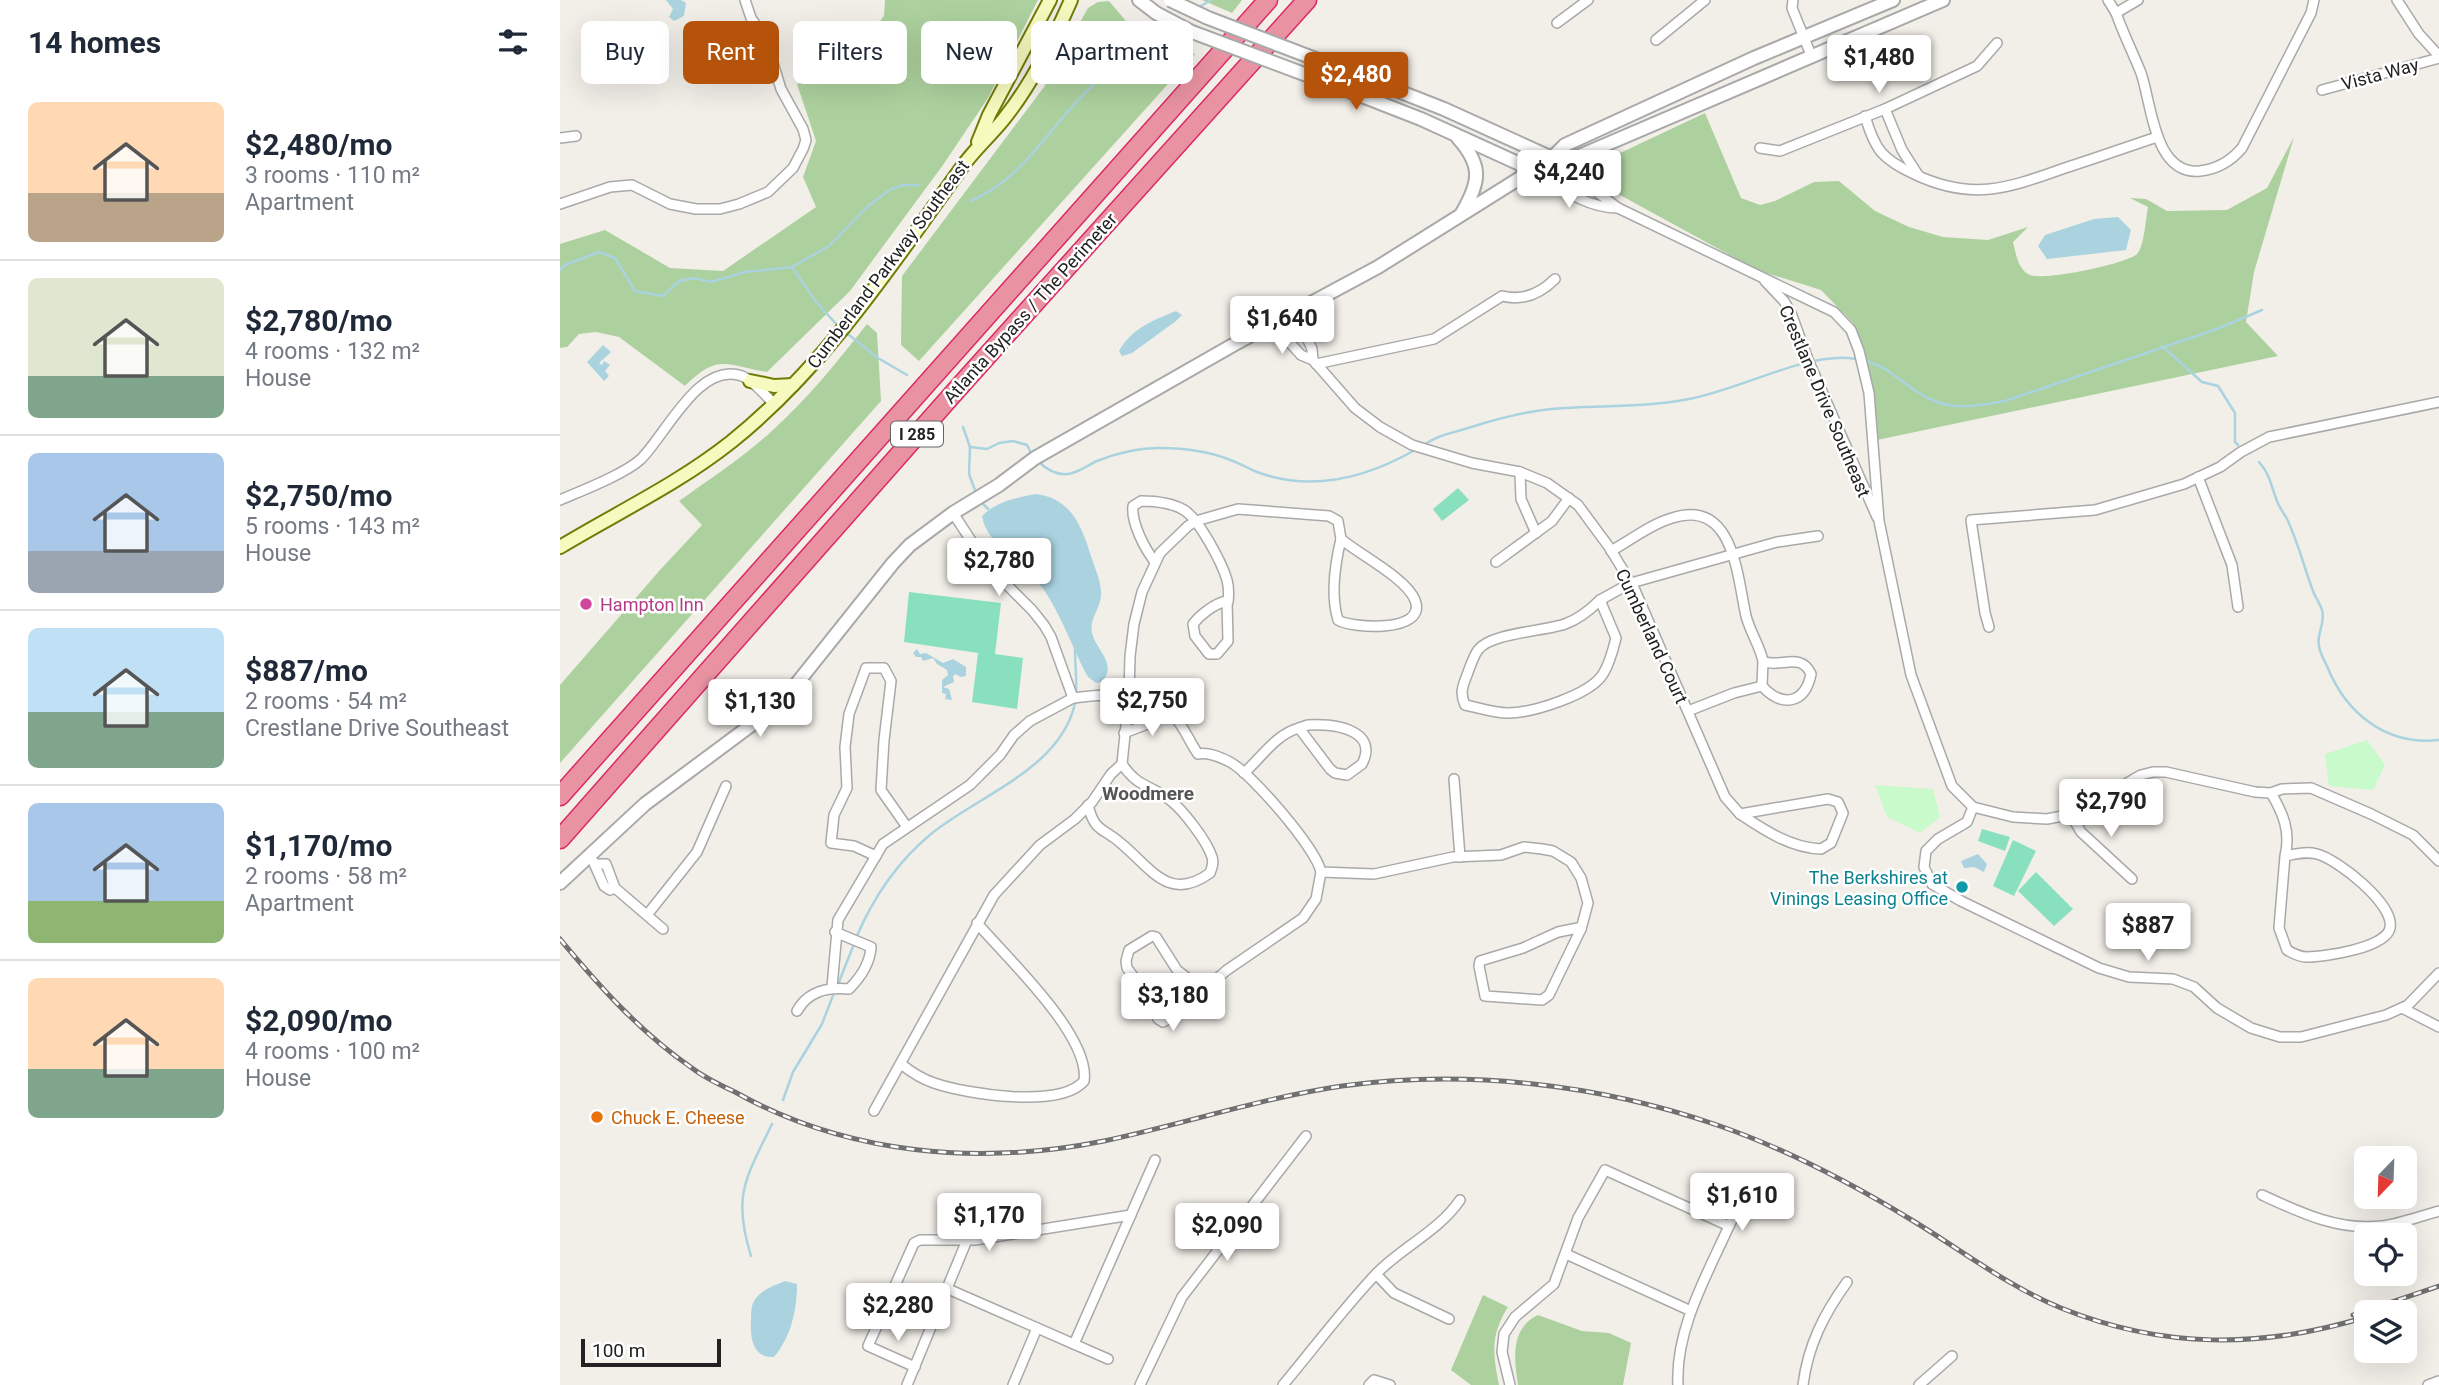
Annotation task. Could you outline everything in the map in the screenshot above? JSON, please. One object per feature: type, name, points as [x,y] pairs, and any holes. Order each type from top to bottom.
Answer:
[{"type":"highway","name":"Atlanta Bypass / The Perimeter","points":[[560,796],[1268,0]]},
{"type":"highway","name":"Atlanta Bypass / The Perimeter","points":[[560,839],[960,386],[1307,0]]},
{"type":"main road","name":"Cumberland Parkway Southeast","points":[[975,148],[989,115],[1051,0]]},
{"type":"main road","name":"Cumberland Parkway Southeast","points":[[560,547],[684,477],[733,441],[793,385],[844,326],[975,148],[1011,109],[1037,67],[1071,2]]},
{"type":"main road","points":[[750,381],[774,386],[793,385]]},
{"type":"street","points":[[560,204],[610,187],[632,185],[670,204],[696,209],[720,209],[768,192],[793,168],[806,140],[803,129],[781,89],[766,40],[751,18],[745,0]]},
{"type":"street","points":[[1139,0],[1157,13],[1200,35],[1453,133],[1533,170],[1577,197],[1601,208],[1618,208]]},
{"type":"street","points":[[1170,0],[1208,18],[1444,109],[1552,158],[1618,208],[1750,270]]},
{"type":"street","points":[[1557,23],[1587,0]]},
{"type":"street","points":[[1656,40],[1705,0]]},
{"type":"street","points":[[1793,0],[1792,8],[1811,55]]},
{"type":"street","points":[[560,883],[592,860],[645,804],[754,723],[794,687],[910,545],[1035,458],[1378,267],[1552,158],[1565,145],[1754,58],[1893,0]]},
{"type":"street","points":[[1552,158],[1577,157],[1943,0]]},
{"type":"street","points":[[2108,0],[2140,72],[2157,137],[2172,162],[2181,169],[2196,171],[2210,170],[2233,158],[2249,138],[2311,13],[2314,0]]},
{"type":"street","points":[[2116,13],[2138,0]]},
{"type":"street","points":[[2397,0],[2419,34],[2439,57]]},
{"type":"street","points":[[1760,148],[1780,150],[1885,108],[1978,66],[1997,43]]},
{"type":"street","name":"Vista Way","points":[[2322,90],[2439,57]]},
{"type":"street","points":[[1885,108],[1902,150],[1919,177]]},
{"type":"street","points":[[1865,116],[1876,149],[1887,159],[1919,177],[1954,189],[2007,188],[2157,137]]},
{"type":"street","points":[[1453,133],[1466,147],[1477,166],[1475,188],[1461,214]]},
{"type":"street","points":[[560,138],[576,136]]},
{"type":"street","name":"Crestlane Drive Southeast","points":[[1750,270],[1769,284],[1791,313],[1808,362],[1879,521]]},
{"type":"street","name":"Crestlane Drive Southeast","points":[[1750,270],[1834,312],[1846,323],[1856,339],[1868,393],[1879,521],[1911,675],[1952,786],[1973,807]]},
{"type":"street","points":[[1315,362],[1434,339],[1502,296],[1516,299],[1545,290],[1555,279]]},
{"type":"street","name":"Cumberland Court","points":[[1295,312],[1315,362]]},
{"type":"street","name":"Cumberland Court","points":[[1273,324],[1301,355],[1315,362],[1354,408],[1380,427],[1412,445],[1472,463],[1520,472],[1547,483],[1578,505],[1631,583],[1725,797],[1740,814]]},
{"type":"street","points":[[560,500],[639,461],[708,379],[719,374],[740,375],[774,404]]},
{"type":"street","points":[[1989,627],[1971,520],[2095,510],[2184,484],[2220,467],[2269,437],[2439,402]]},
{"type":"street","points":[[1520,472],[1521,499],[1536,533]]},
{"type":"street","points":[[2199,477],[2232,565],[2238,607]]},
{"type":"street","points":[[1496,562],[1552,521],[1569,498]]},
{"type":"street","points":[[1154,562],[1144,545],[1132,512],[1137,502],[1171,505],[1186,511],[1196,521],[1227,579],[1229,590],[1228,641],[1217,654],[1209,654],[1195,636],[1193,624],[1222,602],[1228,602]]},
{"type":"street","points":[[1088,806],[1093,823],[1117,839],[1160,879],[1176,885],[1188,885],[1200,881],[1210,873],[1212,856],[1194,827],[1171,800],[1134,780],[1122,764],[1130,656],[1142,592],[1160,553],[1196,521],[1238,509],[1322,515],[1338,521],[1341,538],[1335,573],[1338,620],[1345,624],[1389,625],[1414,618],[1417,610],[1415,601],[1404,583],[1341,538]]},
{"type":"street","points":[[953,513],[988,565],[1044,625],[1073,698]]},
{"type":"street","points":[[1611,551],[1661,523],[1688,514],[1704,516],[1718,526],[1732,555],[1747,619],[1763,662],[1762,685],[1776,697],[1792,700],[1804,694],[1811,674],[1810,669],[1800,662],[1763,662]]},
{"type":"street","points":[[1600,600],[1616,638],[1606,668],[1596,683],[1572,696],[1538,709],[1521,712],[1493,712],[1465,705],[1461,696],[1462,685],[1479,649],[1487,643],[1567,623],[1589,611],[1600,600],[1631,583],[1777,542],[1818,536]]},
{"type":"street","points":[[876,856],[854,846],[831,844],[834,815],[847,788],[845,747],[849,714],[866,668],[884,668],[891,681],[881,790],[907,827]]},
{"type":"street","name":"Cumberland Court","points":[[1688,711],[1762,685]]},
{"type":"street","points":[[1101,695],[1115,706],[1126,720]]},
{"type":"street","points":[[832,987],[838,920],[883,844],[970,785],[1030,721],[1073,698],[1129,695],[1144,699],[1178,721],[1198,754],[1210,754],[1232,763],[1244,773],[1301,834],[1321,872],[1316,899],[1303,918],[1241,960],[1163,1022],[1158,1019],[1127,968],[1129,950],[1153,936],[1162,943],[1177,970],[1203,990]]},
{"type":"street","points":[[1124,733],[1146,725],[1164,710]]},
{"type":"street","points":[[1244,773],[1267,748],[1293,729],[1315,725],[1353,731],[1362,738],[1366,751],[1365,760],[1357,770],[1347,775],[1335,772],[1324,763],[1300,728]]},
{"type":"street","points":[[874,1111],[994,895],[1023,861],[1076,819],[1122,764]]},
{"type":"street","points":[[2439,860],[2413,835],[2311,788],[2282,789],[2271,793],[2166,772],[2153,772],[2123,785],[2090,807],[2071,815],[2047,819],[2024,818],[1973,807],[1967,822],[1929,846],[1924,855],[1927,879],[1961,901],[2099,968],[2129,977],[2173,979],[2194,987],[2217,1008],[2250,1028],[2280,1037],[2301,1037],[2386,1015],[2408,1005],[2439,973]]},
{"type":"street","points":[[1454,779],[1460,857]]},
{"type":"street","points":[[647,915],[697,852],[726,786]]},
{"type":"street","points":[[2271,793],[2283,813],[2286,825],[2279,928],[2287,950],[2305,957],[2343,952],[2371,945],[2387,935],[2390,920],[2384,907],[2337,863],[2314,853],[2303,852],[2285,856]]},
{"type":"street","points":[[1828,799],[1838,802],[1843,813],[1831,843],[1821,849],[1803,846],[1771,834],[1740,814],[1828,799]]},
{"type":"street","points":[[2071,815],[2081,832],[2132,879]]},
{"type":"street","points":[[1321,872],[1374,874],[1460,857],[1501,855],[1524,847],[1542,849],[1564,857],[1576,868],[1588,899],[1581,929],[1553,990],[1542,1000],[1485,996],[1480,961],[1523,948],[1558,932],[1581,929]]},
{"type":"street","points":[[592,860],[606,864],[615,888],[663,929]]},
{"type":"street","points":[[901,1064],[932,1082],[978,1094],[1045,1096],[1077,1088],[1084,1081],[1081,1056],[1062,1022],[977,923]]},
{"type":"street","points":[[797,1012],[802,1001],[814,993],[832,987],[849,989],[861,977],[871,947],[835,932]]},
{"type":"street","points":[[2402,1008],[2439,1027]]},
{"type":"street","points":[[1140,1385],[1182,1297],[1306,1136]]},
{"type":"street","points":[[1074,1344],[1155,1160]]},
{"type":"street","points":[[1510,1385],[1502,1352],[1504,1334],[1515,1317],[1554,1284],[1578,1219],[1605,1170],[1729,1226]]},
{"type":"street","points":[[1678,1385],[1679,1361],[1691,1311],[1752,1180]]},
{"type":"street","points":[[2262,1195],[2328,1222],[2353,1226],[2381,1226],[2439,1211]]},
{"type":"street","points":[[1283,1385],[1377,1274],[1435,1226],[1460,1200]]},
{"type":"street","points":[[915,1367],[868,1346],[914,1243],[920,1240],[967,1240],[1131,1215]]},
{"type":"street","points":[[907,1385],[967,1240]]},
{"type":"street","points":[[1566,1254],[1691,1311]]},
{"type":"street","points":[[1377,1274],[1394,1293],[1449,1319]]},
{"type":"street","points":[[1803,1385],[1810,1349],[1820,1322],[1847,1282]]},
{"type":"street","points":[[948,1290],[1108,1359]]},
{"type":"street","points":[[1013,1385],[1037,1328]]},
{"type":"street","points":[[1919,1385],[1952,1356]]},
{"type":"street","points":[[1369,1385],[1374,1380],[1390,1385]]},
{"type":"street","points":[[2428,1385],[2439,1381]]},
{"type":"green space","points":[[885,0],[1038,0],[1017,41],[1017,21],[921,21],[921,84],[995,84],[943,165],[850,291],[767,372],[732,365],[715,365],[685,386],[619,337],[596,332],[579,334],[567,347],[560,348],[560,244],[605,230],[670,268],[723,271],[816,207],[803,177],[816,141],[797,84],[907,84],[907,21],[880,21],[884,16]]},
{"type":"green space","points":[[1202,0],[1242,0],[1232,13]]},
{"type":"green space","points":[[1109,1],[1126,21],[1081,21],[1088,8],[1098,2]]},
{"type":"green space","points":[[1046,84],[1168,84],[919,361],[901,345],[902,276]]},
{"type":"green space","points":[[1705,113],[1741,198],[1760,205],[1775,201],[1814,182],[1839,181],[1875,211],[1909,227],[1943,237],[1988,240],[2028,227],[2013,242],[2023,269],[2030,275],[2038,276],[2102,267],[2137,254],[2143,239],[2148,207],[2130,198],[2146,199],[2167,211],[2227,210],[2267,188],[2294,137],[2254,272],[2246,322],[2278,356],[1877,440],[1867,369],[1853,323],[1821,290],[1757,270],[1589,178],[1584,170]]},
{"type":"green space","points":[[867,324],[877,333],[881,401],[560,763],[560,685],[702,525],[679,501],[740,458],[787,417]]},
{"type":"green space","points":[[1458,488],[1469,500],[1442,521],[1433,509]]},
{"type":"green space","points":[[909,592],[1001,603],[995,654],[1023,658],[1017,709],[972,702],[978,653],[904,642]]},
{"type":"green space","points":[[2367,740],[2385,765],[2373,790],[2329,786],[2325,754]]},
{"type":"green space","points":[[1875,785],[1933,789],[1940,817],[1920,833],[1887,817]]},
{"type":"green space","points":[[1982,829],[2010,837],[2005,851],[1978,841]]},
{"type":"green space","points":[[2013,840],[2036,851],[2014,896],[1993,886]]},
{"type":"green space","points":[[2036,872],[2073,909],[2054,926],[2018,891]]},
{"type":"green space","points":[[1483,1295],[1508,1307],[1498,1327],[1494,1345],[1499,1385],[1471,1385],[1451,1370]]},
{"type":"green space","points":[[1538,1315],[1582,1331],[1609,1333],[1631,1343],[1623,1385],[1518,1385],[1515,1355],[1518,1336],[1522,1328]]},
{"type":"water","points":[[666,0],[681,0],[686,3],[684,16],[674,21],[669,17],[673,9]]},
{"type":"water","points":[[2118,217],[2131,230],[2126,250],[2047,259],[2038,246],[2045,235],[2094,219]]},
{"type":"water","points":[[1176,311],[1182,315],[1176,321],[1132,353],[1122,356],[1119,351],[1136,331]]},
{"type":"water","points":[[603,345],[611,352],[599,363],[602,365],[604,361],[610,365],[605,371],[609,376],[604,381],[587,362]]},
{"type":"water","points":[[1035,494],[1059,501],[1067,508],[1080,526],[1088,547],[1101,591],[1091,628],[1107,663],[1108,669],[1102,682],[1096,683],[1088,677],[1043,588],[1027,569],[996,542],[985,526],[982,516],[994,507]]},
{"type":"water","points":[[917,649],[920,654],[926,653],[943,663],[953,659],[966,667],[966,676],[960,677],[956,674],[953,676],[954,682],[943,687],[949,689],[952,700],[945,699],[946,694],[942,693],[942,680],[948,675],[947,670],[933,658],[923,661],[921,657],[916,657],[913,653]]},
{"type":"water","points":[[1978,854],[1987,864],[1984,872],[1974,867],[1964,868],[1961,861]]},
{"type":"water","points":[[785,1281],[797,1284],[794,1313],[789,1332],[780,1349],[774,1357],[767,1356],[757,1350],[752,1339],[752,1307],[763,1292]]},
{"type":"waterway","points":[[1196,9],[1211,0]]},
{"type":"waterway","points":[[970,201],[987,193],[1017,170],[1094,84]]},
{"type":"waterway","points":[[560,270],[565,265],[599,252],[615,258],[635,291],[663,296],[679,281],[694,278],[711,282],[745,272],[792,267],[829,246],[868,206],[891,189],[918,185]]},
{"type":"waterway","points":[[792,267],[816,302],[839,327]]},
{"type":"waterway","points":[[1424,445],[1445,435],[1519,414],[1551,409],[1638,405],[1689,399],[1790,367],[1829,359],[1848,358],[1875,364],[1937,402],[1962,406],[1988,404],[2005,401],[2217,329],[2262,310]]},
{"type":"waterway","points":[[844,331],[878,358],[907,375]]},
{"type":"waterway","points":[[2162,346],[2202,382],[2218,386],[2235,413],[2235,442],[2238,445]]},
{"type":"waterway","points":[[963,427],[970,447],[969,474],[976,493]]},
{"type":"waterway","points":[[970,447],[987,449],[999,443],[1013,441],[1027,445],[1032,455]]},
{"type":"waterway","points":[[1039,462],[1052,471],[1068,474],[1105,458],[1128,452],[1151,448],[1178,449],[1215,455],[1277,478],[1318,481],[1358,475],[1415,450]]},
{"type":"waterway","points":[[2259,462],[2291,528],[2321,607],[2323,620],[2319,646],[2345,699],[2357,712],[2386,732],[2420,741],[2439,740]]},
{"type":"waterway","points":[[981,502],[988,509]]},
{"type":"waterway","points":[[856,938],[870,909],[907,856],[950,820],[1015,779],[1053,746],[1067,726],[1075,703],[1075,649]]},
{"type":"waterway","points":[[837,987],[854,944]]},
{"type":"waterway","points":[[783,1100],[793,1072],[822,1024],[834,993]]},
{"type":"waterway","points":[[751,1256],[745,1235],[742,1202],[749,1173],[772,1124]]},
{"type":"railway","points":[[560,939],[638,1024],[697,1072],[778,1113],[822,1130],[868,1142],[915,1150],[962,1153],[1057,1149],[1104,1141],[1282,1097],[1342,1086],[1436,1079],[1531,1084],[1626,1099],[1717,1125],[1767,1144],[1864,1192],[2022,1289],[2061,1308],[2099,1321],[2137,1331],[2212,1340],[2288,1335],[2354,1320]]},
{"type":"railway","points":[[2353,1315],[2439,1286]]},
{"type":"place","name":"Hampton Inn","points":[[586,604]]},
{"type":"place","name":"The Berkshires at Vinings Leasing Office","points":[[1962,887]]},
{"type":"place","name":"Chuck E. Cheese","points":[[597,1117]]},
{"type":"district","name":"Woodmere","points":[[1148,793]]}]
